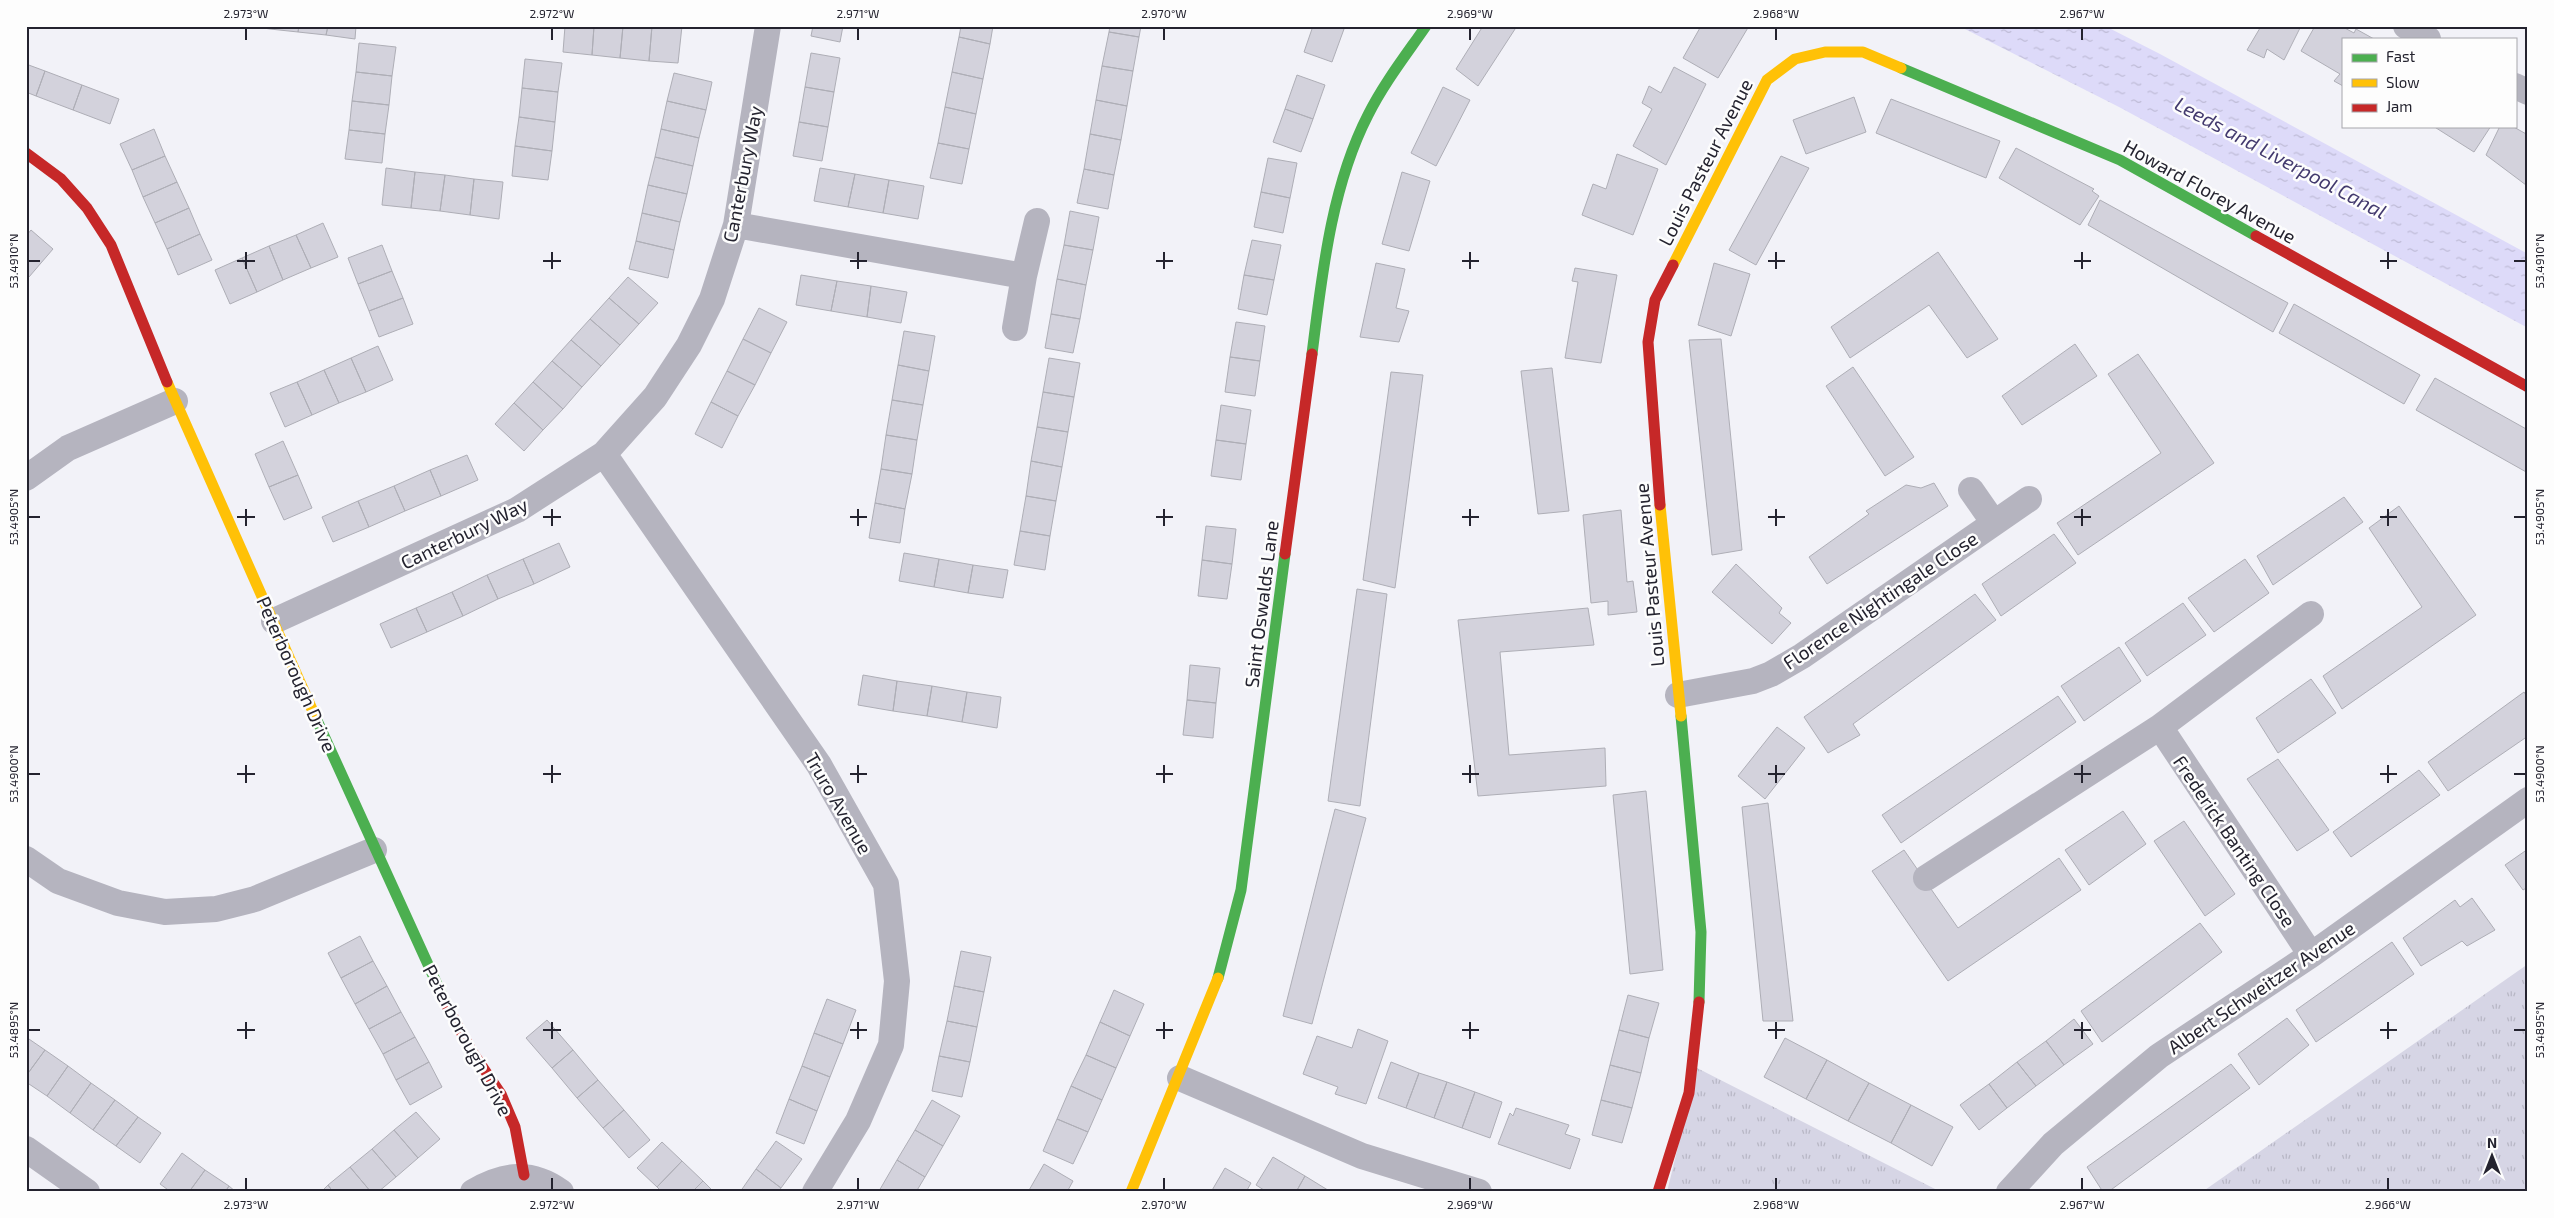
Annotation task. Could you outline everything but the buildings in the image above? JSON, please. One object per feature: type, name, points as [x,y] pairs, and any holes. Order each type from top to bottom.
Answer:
[{"type":"street","name":"Canterbury Way","points":[[274,621],[517,510],[604,454],[655,397],[689,345],[712,299],[736,225],[768,26]]},
{"type":"street","name":"Saint Oswalds Lane","points":[[1131,1192],[1215,990],[1241,890],[1320,294],[1341,189],[1360,129],[1385,86],[1426,26]]},
{"type":"street","points":[[2406,26],[2426,38]]},
{"type":"street","name":"Louis Pasteur Avenue","points":[[1658,1192],[1689,1093],[1699,1007],[1701,932],[1652,416],[1648,342],[1655,300],[1767,80],[1795,58],[1825,52],[1863,52]]},
{"type":"street","name":"Howard Florey Avenue","points":[[1863,52],[2120,160],[2528,387]]},
{"type":"street","points":[[2516,86],[2528,92]]},
{"type":"street","name":"Peterborough Drive","points":[[26,153],[61,179],[87,208],[111,245],[175,401],[436,986],[471,1050],[501,1094],[515,1128],[524,1175]]},
{"type":"street","points":[[1015,328],[1024,276],[1037,221]]},
{"type":"street","points":[[736,225],[1024,276]]},
{"type":"street","points":[[26,478],[68,448],[175,401]]},
{"type":"street","name":"Truro Avenue","points":[[604,454],[819,765],[886,884],[897,981],[891,1045],[858,1121],[815,1192]]},
{"type":"street","name":"Florence Nightingale Close","points":[[1971,490],[1994,523]]},
{"type":"street","name":"Florence Nightingale Close","points":[[1678,695],[1753,680],[1771,674],[1802,656],[2030,499]]},
{"type":"street","points":[[1926,878],[2160,727],[2311,614]]},
{"type":"street","name":"Frederick Banting Close","points":[[2160,727],[2311,955]]},
{"type":"street","name":"Albert Schweitzer Avenue","points":[[2009,1192],[2053,1144],[2159,1056],[2311,955],[2528,800]]},
{"type":"street","points":[[26,859],[58,881],[118,903],[165,912],[216,909],[255,899],[374,850]]},
{"type":"street","points":[[1180,1078],[1362,1156],[1479,1192]]},
{"type":"street","points":[[26,1149],[87,1192]]},
{"type":"street","points":[[473,1192],[492,1181],[524,1175],[547,1181],[561,1192]]},
{"type":"green space","points":[[2528,964],[2528,1192],[2202,1192]]},
{"type":"green space","points":[[1697,1068],[1941,1192],[1667,1192]]},
{"type":"water","name":"Leeds and Liverpool Canal","points":[[1959,26],[2105,26],[2160,54],[2528,254],[2528,328],[2119,107]]},
{"type":"traffic: fast","points":[[1312,354],[1330,232],[1345,172],[1355,143],[1374,103],[1395,69],[1426,26]]},
{"type":"traffic: fast","points":[[1901,68],[2120,160],[2256,236]]},
{"type":"traffic: fast","points":[[1218,978],[1241,890],[1285,554]]},
{"type":"traffic: fast","points":[[315,716],[446,1004]]},
{"type":"traffic: fast","points":[[1681,716],[1701,932],[1699,1002]]},
{"type":"traffic: slow","points":[[1673,265],[1767,80],[1795,59],[1825,52],[1863,52],[1901,68]]},
{"type":"traffic: slow","points":[[167,382],[315,716]]},
{"type":"traffic: slow","points":[[1660,505],[1681,716]]},
{"type":"traffic: slow","points":[[1131,1192],[1218,978]]},
{"type":"traffic: jam","points":[[26,153],[61,179],[87,208],[111,245],[167,382]]},
{"type":"traffic: jam","points":[[2256,236],[2528,387]]},
{"type":"traffic: jam","points":[[1660,505],[1648,342],[1655,300],[1673,265]]},
{"type":"traffic: jam","points":[[1285,554],[1312,354]]},
{"type":"traffic: jam","points":[[1658,1192],[1689,1093],[1699,1002]]},
{"type":"traffic: jam","points":[[446,1004],[471,1050],[501,1094],[515,1127],[524,1175]]}]
